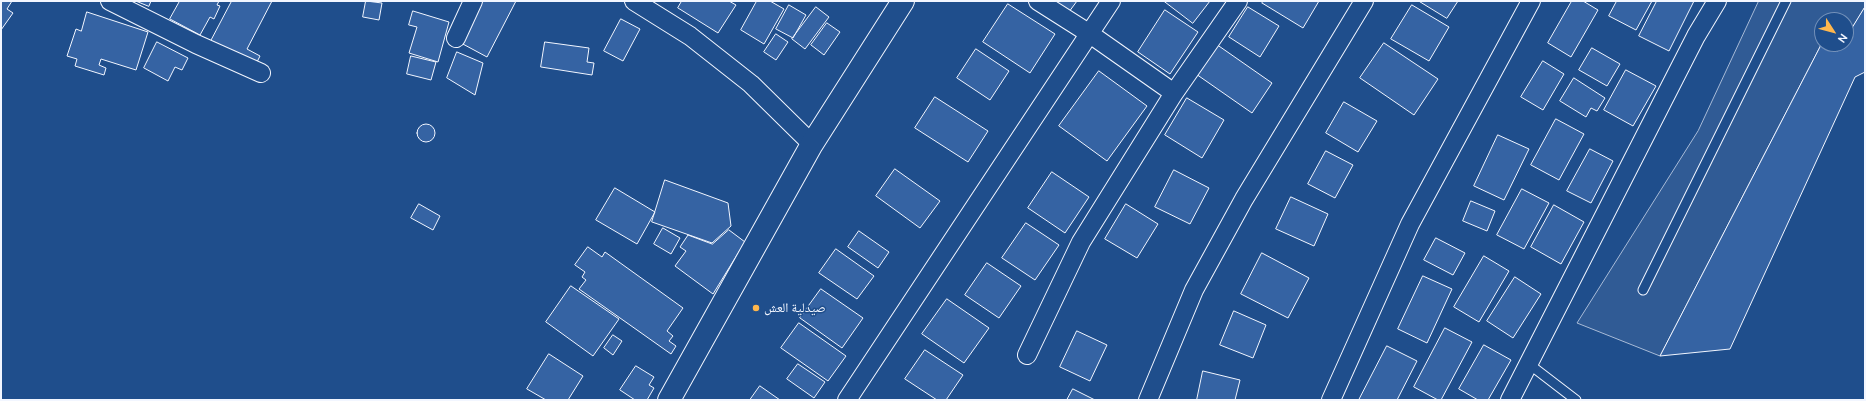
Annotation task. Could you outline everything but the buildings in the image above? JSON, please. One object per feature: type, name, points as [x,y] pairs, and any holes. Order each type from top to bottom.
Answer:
[{"type":"main road","points":[[669,400],[812,144],[903,1]]},
{"type":"street","points":[[110,1],[196,44],[261,73]]},
{"type":"street","points":[[456,38],[473,1]]},
{"type":"street","points":[[634,1],[690,36],[751,84],[812,144]]},
{"type":"street","points":[[1038,1],[1090,34],[1174,93]]},
{"type":"street","points":[[847,400],[1111,1]]},
{"type":"street","points":[[1027,355],[1081,242],[1174,93],[1238,1]]},
{"type":"street","points":[[1148,400],[1194,290],[1244,199],[1364,1]]},
{"type":"street","points":[[1331,400],[1410,224],[1531,1]]},
{"type":"street","points":[[1510,400],[1696,36],[1717,1]]},
{"type":"lane","points":[[1643,290],[1786,1]]},
{"type":"lane","points":[[1529,364],[1576,400]]},
{"type":"shaded area","points":[[1759,1],[1865,1],[1865,7],[1854,25],[1854,12],[1814,12],[1814,52],[1817,52],[1660,356],[1577,323],[1698,131]]},
{"type":"place","name":"صيدلية العش","points":[[756,308]]}]
